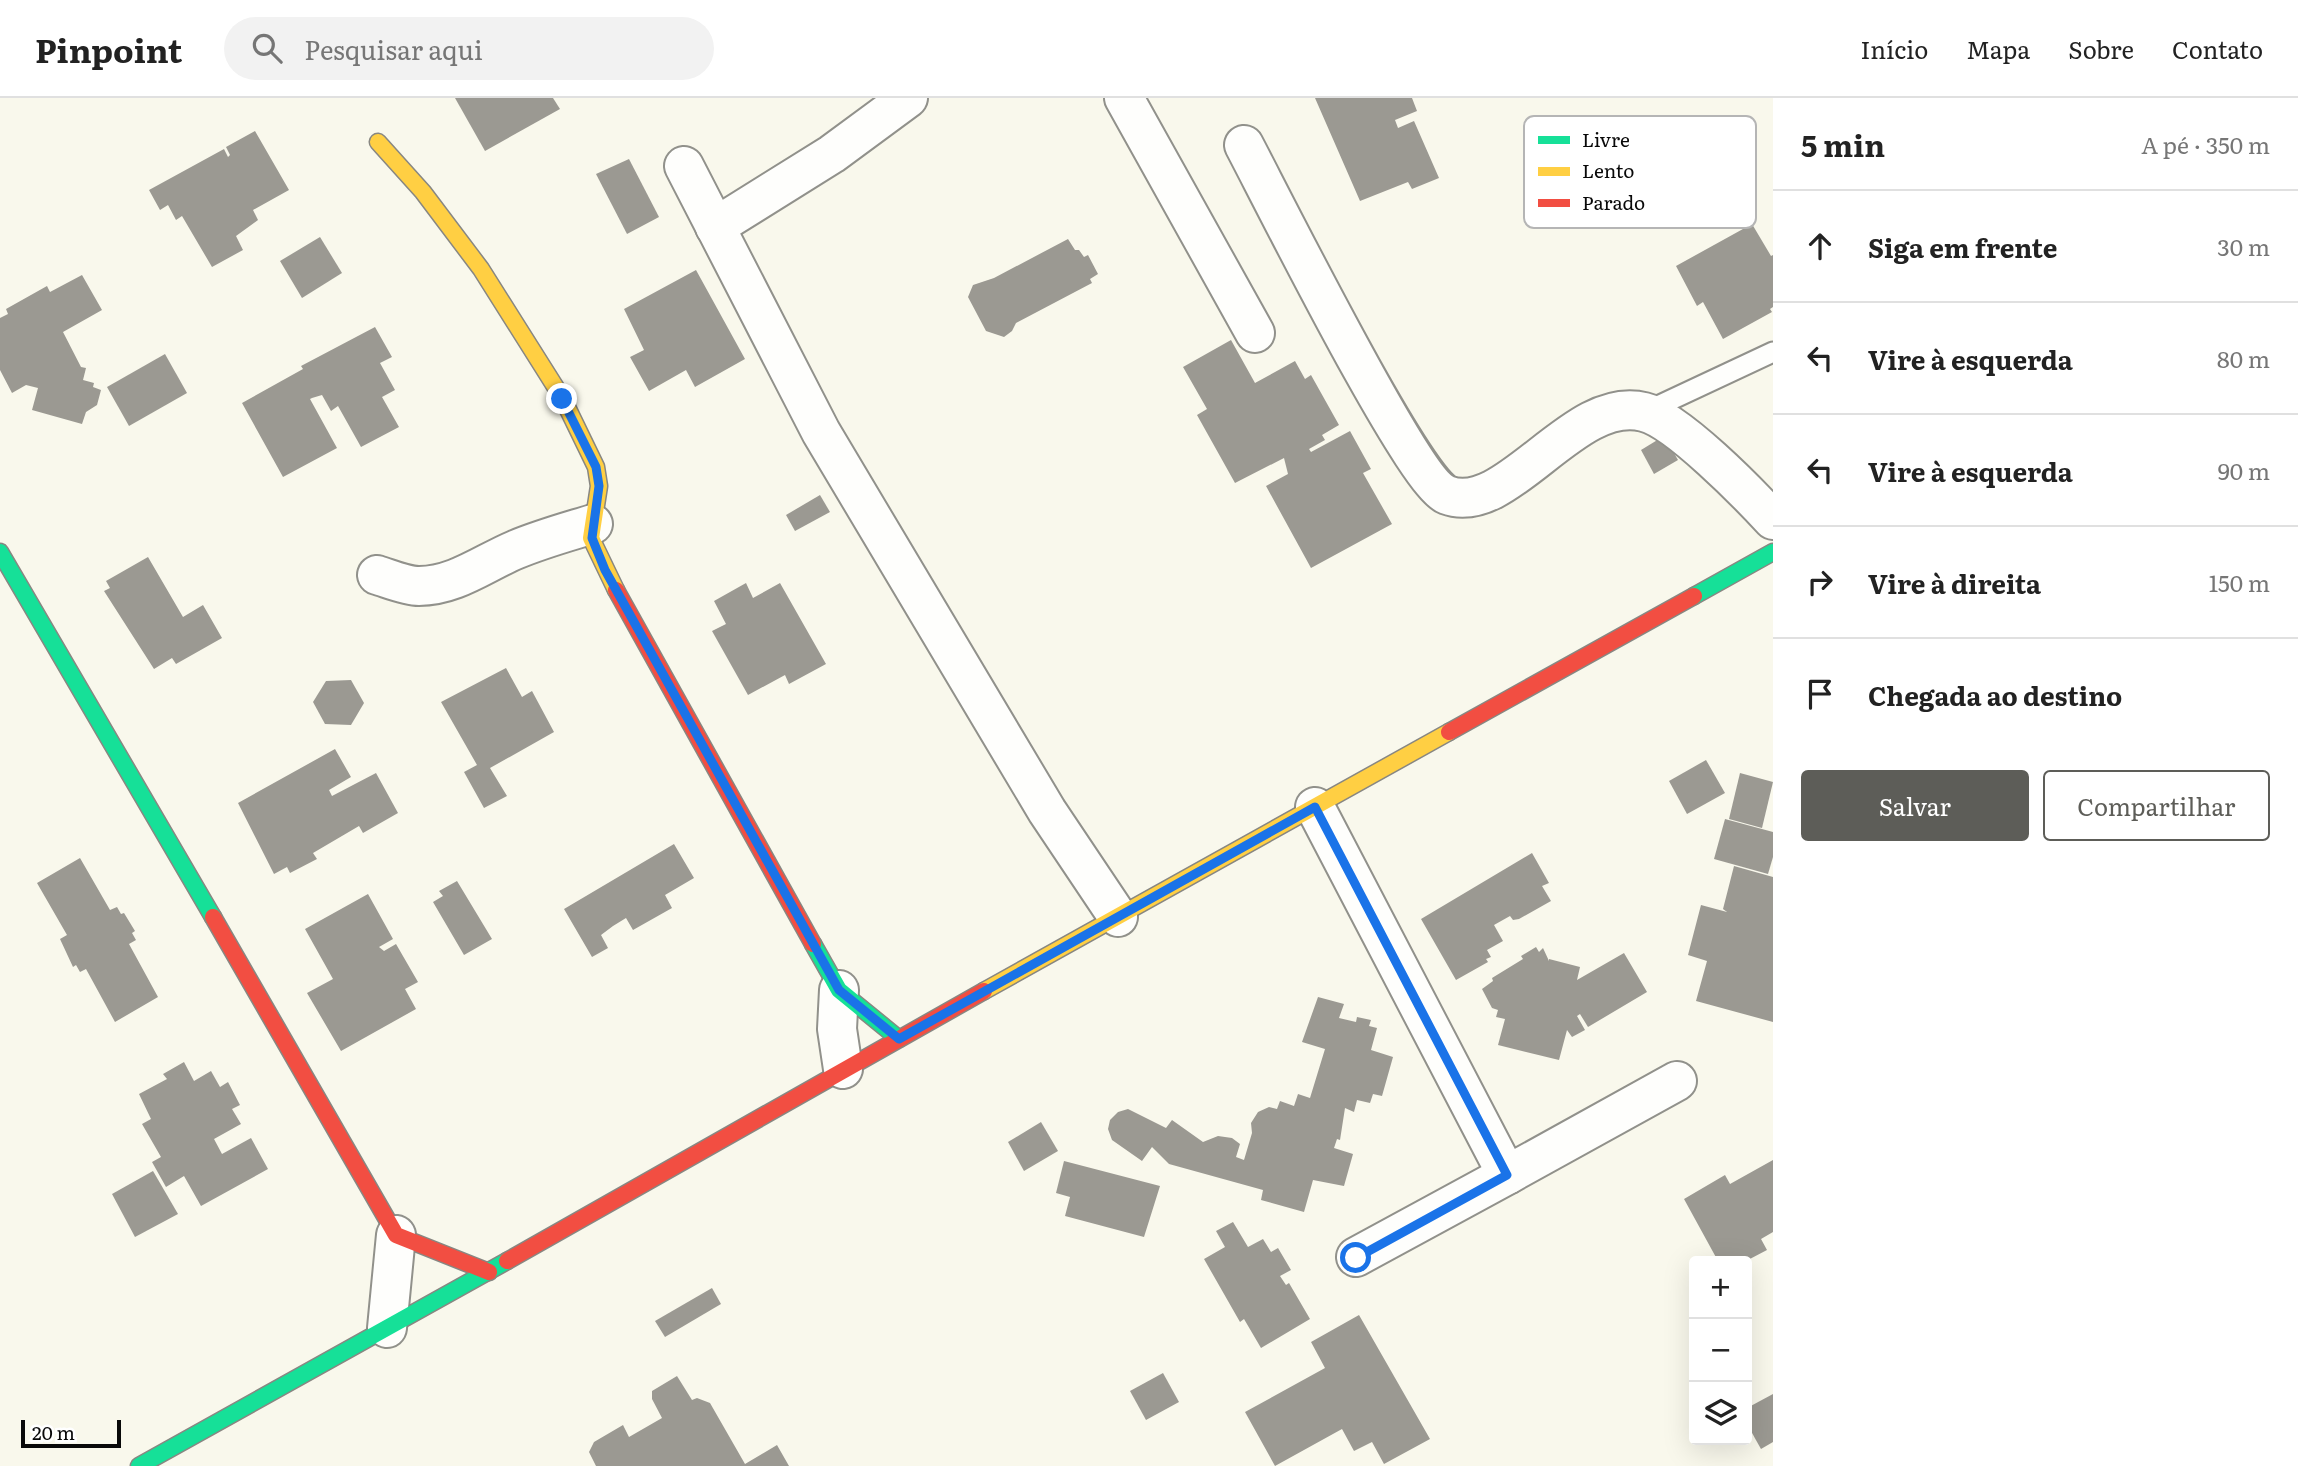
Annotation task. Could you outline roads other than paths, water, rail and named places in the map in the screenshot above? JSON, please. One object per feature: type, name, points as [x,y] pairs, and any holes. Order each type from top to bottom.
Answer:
[{"type":"street","points":[[715,227],[832,154],[908,98]]},
{"type":"street","points":[[1124,98],[1255,333]]},
{"type":"street","points":[[378,142],[423,192],[481,269],[562,399],[596,467],[599,486],[593,524],[593,548],[839,990],[899,1039]]},
{"type":"street","points":[[1244,145],[1389,417],[1431,483],[1447,495],[1483,495],[1574,430],[1625,411],[1646,412],[1684,435],[1750,494],[1773,520]]},
{"type":"street","points":[[684,166],[821,432],[1047,810],[1118,917]]},
{"type":"street","points":[[377,575],[417,587],[443,583],[464,576],[488,561],[537,541],[593,524]]},
{"type":"street","points":[[0,552],[366,1178],[396,1235],[387,1328]]},
{"type":"street","points":[[139,1466],[489,1272],[843,1069],[1773,552]]},
{"type":"street","points":[[1315,807],[1507,1175]]},
{"type":"street","points":[[839,990],[837,1029],[843,1069]]},
{"type":"street","points":[[1356,1258],[1677,1082]]},
{"type":"street","points":[[396,1235],[489,1272]]},
{"type":"lane","points":[[1646,412],[1773,352]]}]
